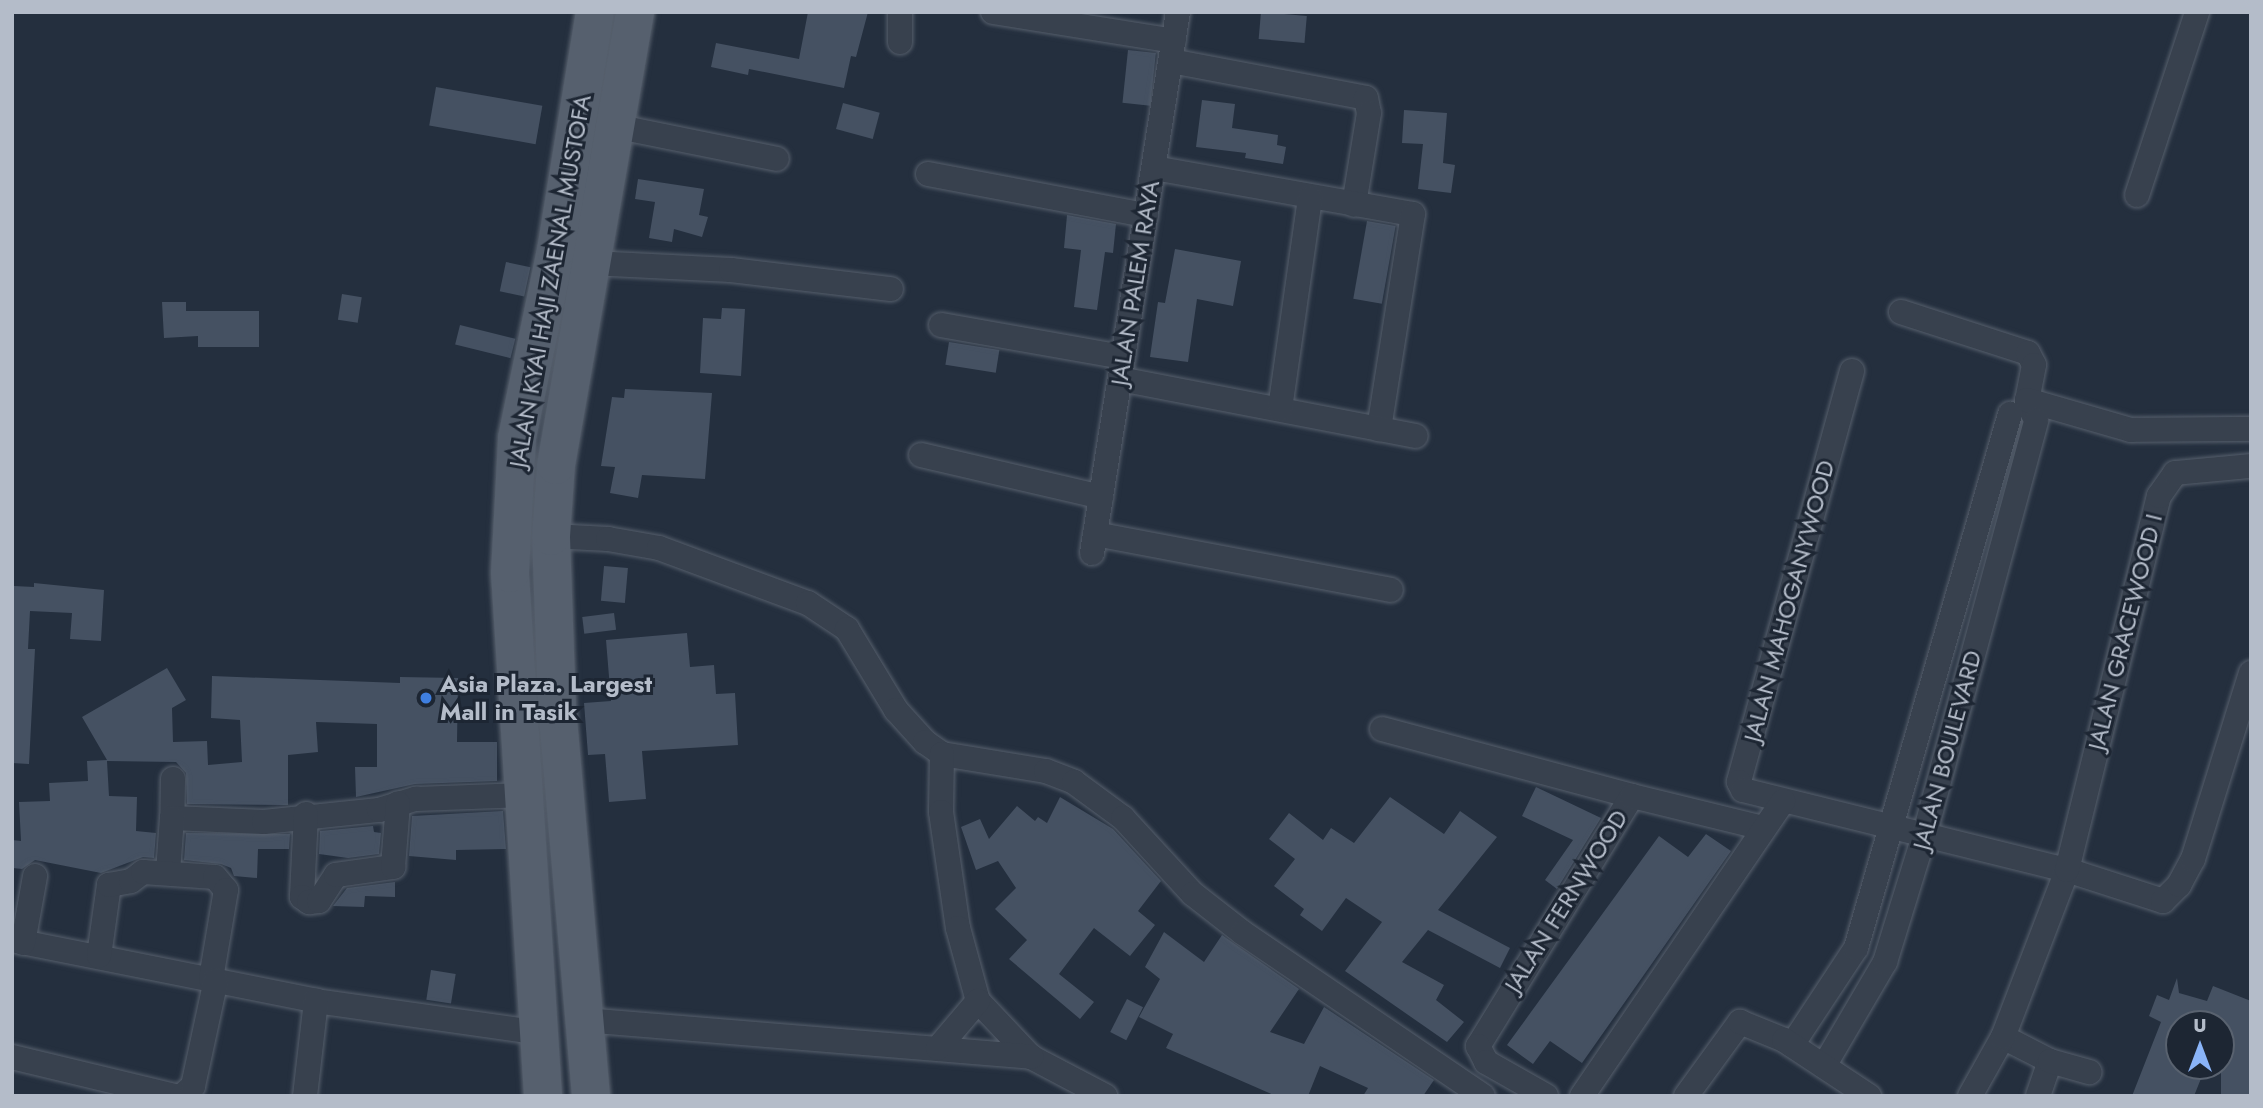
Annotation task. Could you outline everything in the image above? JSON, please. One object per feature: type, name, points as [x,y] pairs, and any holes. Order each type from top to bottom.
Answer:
[{"type":"main road","name":"JALAN KYAI HAJI ZAENAL MUSTOFA","points":[[543,1096],[510,573],[517,438],[528,392],[595,12]]},
{"type":"main road","name":"JALAN KYAI HAJI ZAENAL MUSTOFA","points":[[591,1096],[561,762],[551,536],[566,407],[635,12]]},
{"type":"main road","points":[[528,392],[566,407]]},
{"type":"main road","points":[[520,755],[561,762]]},
{"type":"street","points":[[900,12],[900,42]]},
{"type":"street","points":[[993,12],[1172,51],[1366,98],[1369,113],[1354,205]]},
{"type":"street","name":"JALAN PALEM RAYA","points":[[1178,12],[1093,543],[1391,590]]},
{"type":"street","points":[[2137,195],[2197,12]]},
{"type":"street","points":[[614,126],[777,159]]},
{"type":"street","points":[[1154,168],[1310,198],[1413,214],[1379,429]]},
{"type":"street","points":[[928,174],[1146,215]]},
{"type":"street","points":[[1280,409],[1310,198]]},
{"type":"street","points":[[591,263],[731,270],[891,289]]},
{"type":"street","points":[[1901,312],[2028,353],[2034,365],[2024,412],[2131,430],[2251,429]]},
{"type":"street","points":[[940,325],[1280,409],[1416,436]]},
{"type":"street","name":"JALAN MAHOGANYWOOD","points":[[1852,371],[1739,782],[1743,790],[1895,825],[2067,870],[2153,902],[2170,897],[2193,859],[2251,673]]},
{"type":"street","name":"JALAN BOULEVARD","points":[[1792,1045],[1856,948],[2024,412]]},
{"type":"street","name":"JALAN BOULEVARD","points":[[1824,1066],[1885,962],[1925,833],[2024,412]]},
{"type":"street","points":[[921,455],[1101,497]]},
{"type":"street","name":"JALAN GRACEWOOD I","points":[[1970,1096],[2003,1037],[2067,870],[2162,490],[2175,473],[2251,466]]},
{"type":"street","points":[[551,536],[608,539],[659,548],[808,603],[847,629],[896,710],[942,754],[1046,771],[1074,782],[1109,806],[1193,894],[1242,933],[1483,1096]]},
{"type":"street","name":"JALAN FERNWOOD","points":[[1382,729],[1632,796],[1478,1046],[1486,1062],[1546,1096]]},
{"type":"street","points":[[942,754],[941,812],[956,916],[978,1001],[1031,1057],[1105,1096]]},
{"type":"street","points":[[168,872],[173,779]]},
{"type":"street","points":[[172,818],[264,822],[306,814],[379,810],[398,803],[525,795]]},
{"type":"street","points":[[1632,796],[1763,828]]},
{"type":"street","points":[[1582,1096],[1783,801]]},
{"type":"street","points":[[306,814],[302,897],[309,902],[319,901],[336,875],[393,867],[398,803]]},
{"type":"street","points":[[99,956],[109,886],[131,881],[143,872],[168,872],[215,877],[226,890],[214,979],[193,1086],[182,1096]]},
{"type":"street","points":[[34,876],[18,942],[316,1001],[541,1033]]},
{"type":"street","points":[[304,1096],[316,1001]]},
{"type":"street","points":[[938,1048],[978,1001]]},
{"type":"street","points":[[584,1020],[1031,1057]]},
{"type":"street","points":[[1686,1096],[1740,1022],[1792,1045],[1869,1096]]},
{"type":"street","points":[[2003,1037],[2050,1061],[2089,1072]]},
{"type":"street","points":[[12,1057],[160,1094]]},
{"type":"street","points":[[2038,1096],[2050,1061]]},
{"type":"building","points":[[808,12],[868,12],[856,57],[851,56],[844,88],[749,69],[748,75],[711,67],[716,43],[799,59]]},
{"type":"building","points":[[1261,12],[1307,16],[1304,43],[1259,39]]},
{"type":"building","points":[[1128,50],[1156,53],[1150,106],[1122,103]]},
{"type":"building","points":[[436,87],[542,106],[536,144],[429,125]]},
{"type":"building","points":[[1202,100],[1235,104],[1232,128],[1278,135],[1277,145],[1286,147],[1283,164],[1245,158],[1246,153],[1196,147]]},
{"type":"building","points":[[843,103],[880,113],[873,139],[836,129]]},
{"type":"building","points":[[1404,110],[1447,113],[1443,163],[1455,165],[1451,193],[1418,189],[1423,144],[1402,143]]},
{"type":"building","points":[[638,179],[704,189],[699,215],[708,217],[702,237],[674,229],[672,242],[649,238],[655,202],[635,199]]},
{"type":"building","points":[[1067,215],[1116,224],[1113,253],[1105,252],[1097,310],[1074,307],[1081,250],[1064,248]]},
{"type":"building","points":[[1367,221],[1396,226],[1382,304],[1353,299]]},
{"type":"building","points":[[1175,249],[1241,261],[1233,306],[1197,299],[1188,362],[1150,357],[1158,302],[1165,303]]},
{"type":"building","points":[[506,262],[530,267],[524,297],[500,291]]},
{"type":"building","points":[[342,294],[362,297],[358,323],[338,320]]},
{"type":"building","points":[[162,302],[186,302],[186,311],[259,311],[259,347],[198,347],[198,336],[164,338]]},
{"type":"building","points":[[722,308],[745,309],[741,376],[700,373],[703,318],[721,319]]},
{"type":"building","points":[[460,325],[515,339],[510,358],[455,344]]},
{"type":"building","points":[[949,342],[999,350],[996,373],[945,365]]},
{"type":"building","points":[[625,389],[712,393],[705,479],[642,475],[638,498],[610,493],[615,467],[601,466],[612,397],[624,398]]},
{"type":"building","points":[[604,566],[628,568],[625,603],[601,601]]},
{"type":"building","points":[[34,583],[104,590],[101,641],[70,639],[72,613],[30,611],[28,649],[35,649],[29,764],[12,763],[14,586],[34,587]]},
{"type":"building","points":[[614,613],[616,630],[584,634],[582,617]]},
{"type":"building","points":[[687,633],[690,667],[714,665],[716,694],[735,693],[738,745],[642,751],[646,799],[609,802],[605,754],[588,755],[584,703],[611,701],[606,640]]},
{"type":"building","points":[[167,668],[186,700],[172,708],[173,742],[207,741],[208,765],[242,762],[240,720],[211,718],[212,676],[400,683],[400,677],[458,678],[457,742],[497,742],[497,781],[415,784],[356,797],[355,767],[377,767],[377,724],[316,722],[318,752],[288,755],[288,805],[187,804],[186,773],[176,762],[107,761],[109,796],[137,797],[136,831],[156,833],[154,858],[143,857],[101,873],[35,860],[22,869],[13,868],[12,840],[21,841],[19,802],[50,801],[49,783],[88,781],[87,761],[107,760],[82,717]]},
{"type":"building","points":[[1536,787],[1601,818],[1557,889],[1545,880],[1573,840],[1522,816]]},
{"type":"building","points":[[1060,797],[1113,829],[1161,881],[1138,911],[1155,925],[1130,956],[1094,928],[1059,974],[1094,1002],[1080,1019],[1009,959],[1027,940],[995,909],[1016,888],[998,861],[976,870],[961,827],[980,819],[989,839],[1017,806],[1035,821],[1038,817],[1047,823]]},
{"type":"building","points":[[1390,797],[1444,834],[1460,811],[1497,837],[1438,910],[1510,948],[1500,968],[1428,930],[1402,962],[1444,985],[1436,1000],[1464,1022],[1447,1042],[1345,971],[1382,922],[1346,898],[1322,931],[1300,915],[1304,909],[1274,886],[1295,859],[1269,839],[1289,813],[1323,840],[1331,828],[1354,843]]},
{"type":"building","points":[[503,811],[506,849],[456,850],[456,860],[409,856],[412,816]]},
{"type":"building","points":[[373,826],[374,832],[381,833],[379,854],[348,858],[319,854],[320,831]]},
{"type":"building","points":[[186,833],[290,834],[289,849],[258,849],[257,878],[234,876],[231,868],[221,864],[184,860]]},
{"type":"building","points":[[1706,834],[1731,851],[1582,1063],[1550,1041],[1533,1064],[1507,1045],[1659,836],[1688,857]]},
{"type":"building","points":[[395,882],[395,897],[365,896],[364,907],[333,906],[347,888]]},
{"type":"building","points":[[1164,932],[1204,962],[1222,935],[1299,989],[1270,1032],[1304,1044],[1324,1007],[1434,1080],[1423,1096],[1363,1096],[1368,1088],[1320,1066],[1308,1096],[1276,1096],[1166,1048],[1173,1034],[1139,1017],[1160,979],[1145,967]]},
{"type":"building","points":[[431,970],[456,974],[451,1004],[426,1000]]},
{"type":"building","points":[[2177,978],[2179,993],[2207,1001],[2213,986],[2251,1001],[2251,1096],[2221,1096],[2221,1080],[2235,1080],[2235,1010],[2165,1010],[2165,1080],[2200,1080],[2194,1096],[2132,1096],[2161,1022],[2149,1016],[2157,995],[2169,1000]]},
{"type":"building","points":[[1127,999],[1143,1007],[1126,1040],[1110,1032]]},
{"type":"place","name":"Asia Plaza. Largest Mall in Tasik","points":[[426,698]]}]
